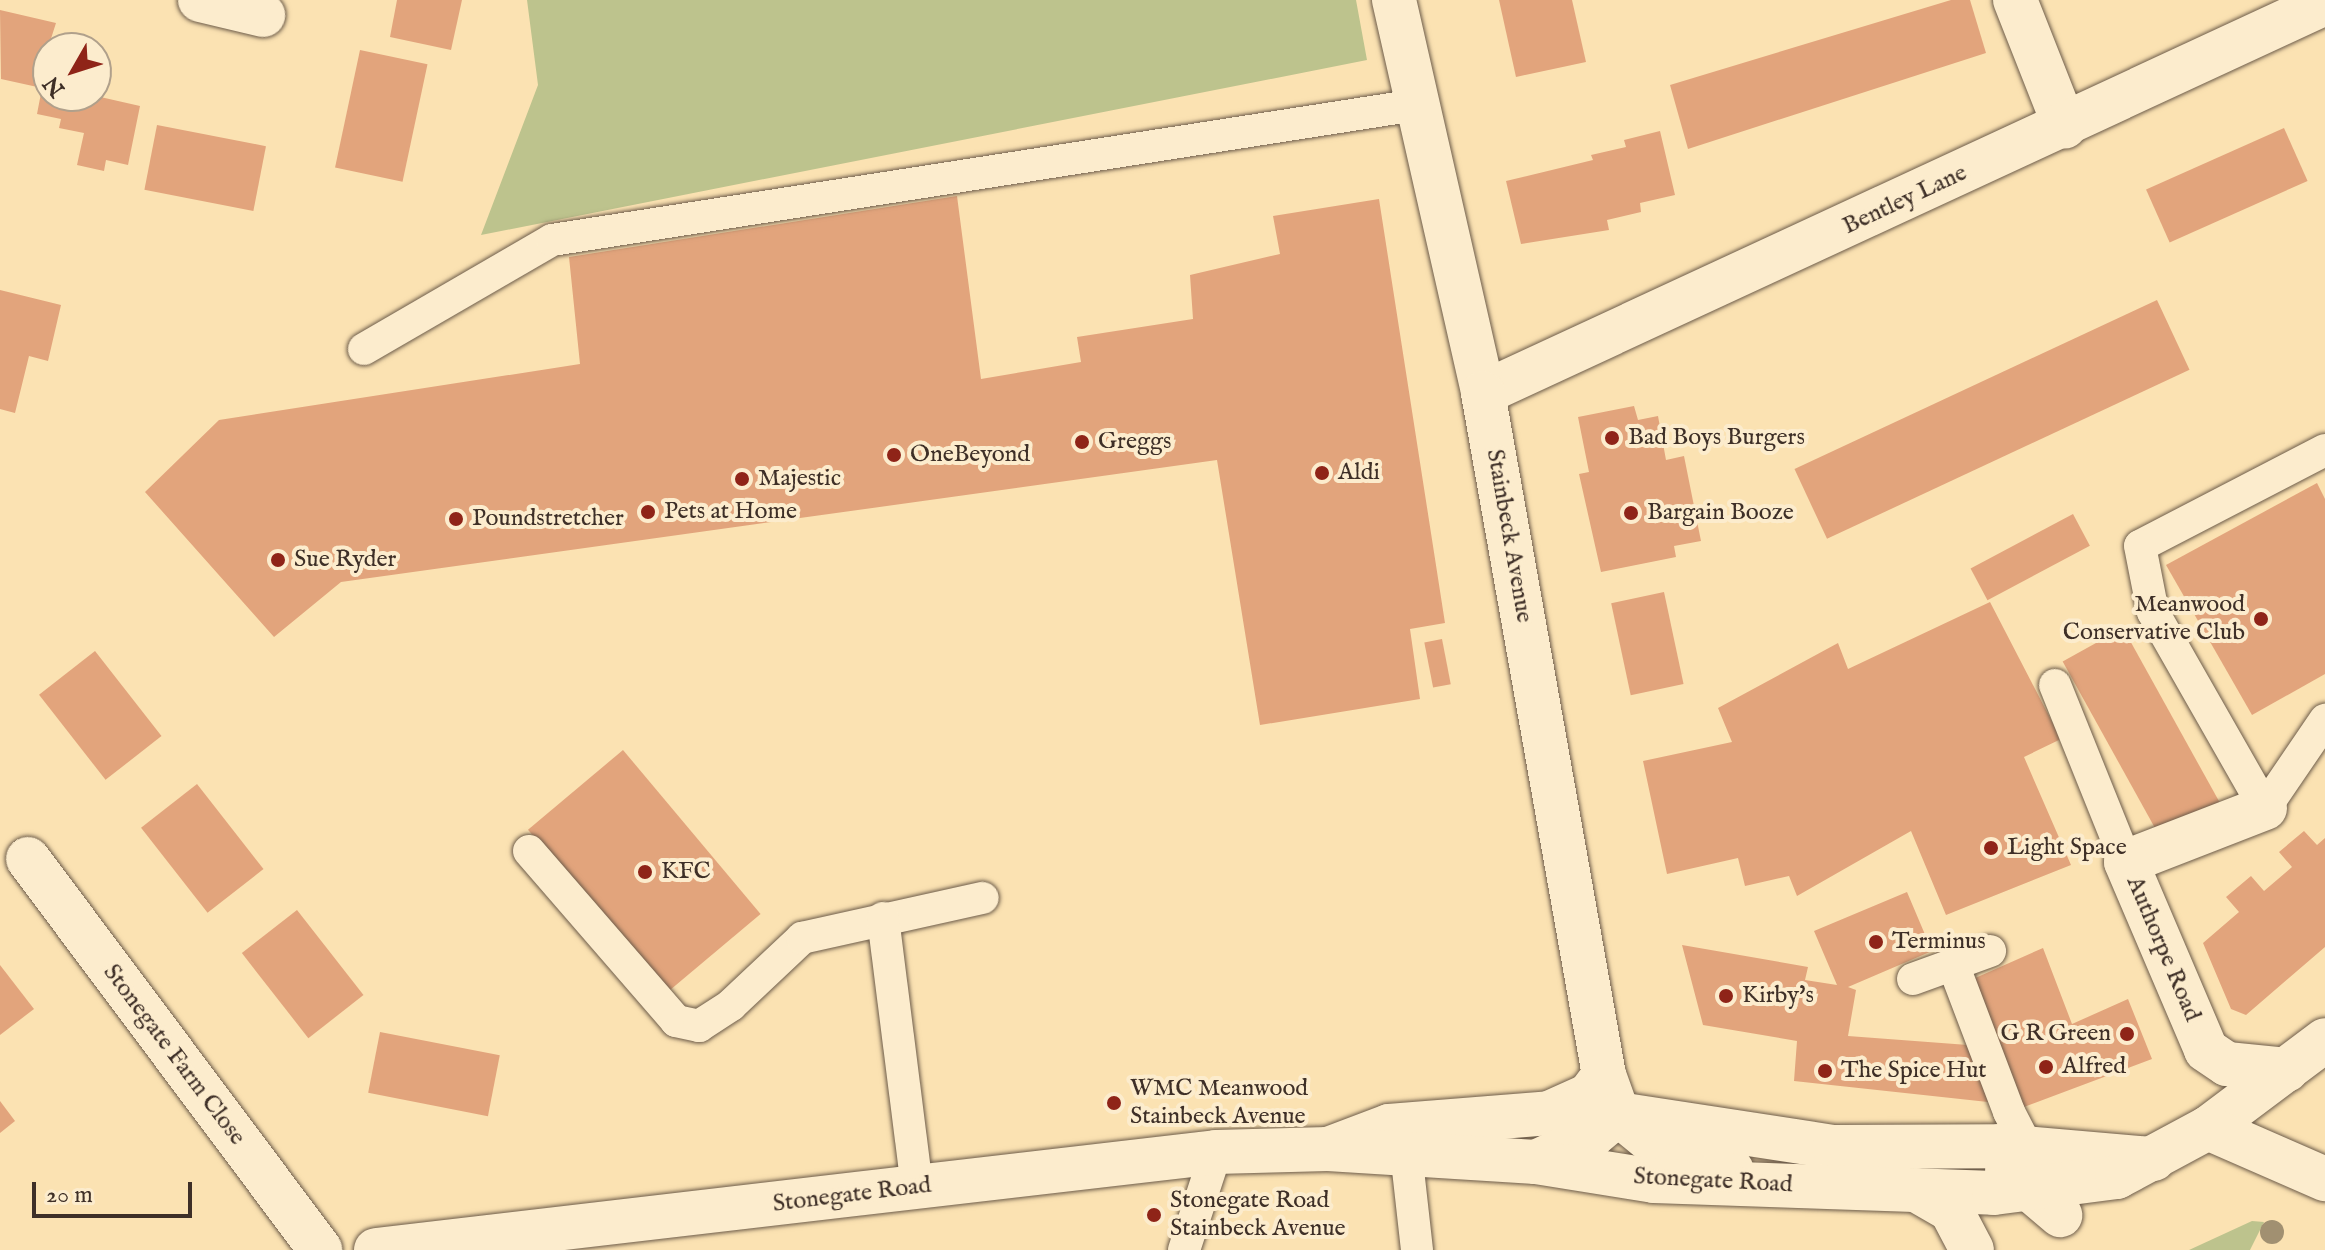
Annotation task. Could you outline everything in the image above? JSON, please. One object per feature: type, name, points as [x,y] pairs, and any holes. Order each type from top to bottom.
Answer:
[{"type":"street","points":[[200,0],[263,15]]},
{"type":"street","name":"Stainbeck Avenue","points":[[1394,0],[1483,393],[1611,1095]]},
{"type":"street","points":[[2015,0],[2065,127]]},
{"type":"street","name":"Bentley Lane","points":[[1483,393],[2065,127],[2325,3]]},
{"type":"street","name":"Authorpe Road","points":[[2265,808],[2126,862],[2206,1050],[2227,1064],[2287,1070]]},
{"type":"street","name":"Stonegate Farm Close","points":[[28,859],[320,1250]]},
{"type":"street","name":"Stonegate Road","points":[[1404,1140],[1654,1181],[1994,1193],[2042,1201],[2154,1159],[2208,1128],[2325,1040]]},
{"type":"street","name":"Stonegate Road","points":[[376,1250],[1216,1152],[1328,1149],[1404,1140],[1549,1113],[1589,1095],[1611,1095],[1834,1147],[2042,1201],[2154,1159]]},
{"type":"street","name":"Stonegate Road","points":[[1536,1162],[1592,1136],[1611,1095]]},
{"type":"street","name":"Stonegate Road","points":[[1611,1095],[1679,1164],[1904,1189]]},
{"type":"street","points":[[2208,1128],[2325,1179]]},
{"type":"street","points":[[1904,1189],[1951,1210],[1972,1250]]},
{"type":"lane","points":[[364,349],[552,240],[1416,105]]},
{"type":"lane","points":[[2325,450],[2140,546],[2153,612],[2265,808],[2325,720]]},
{"type":"lane","points":[[2055,685],[2126,862]]},
{"type":"lane","points":[[529,851],[676,1021],[699,1026],[731,1005],[802,938],[983,898]]},
{"type":"lane","points":[[883,918],[917,1187]]},
{"type":"lane","points":[[1913,979],[1954,967],[1990,951]]},
{"type":"lane","points":[[1954,967],[2042,1201]]},
{"type":"lane","points":[[1404,1140],[1417,1250]]},
{"type":"lane","points":[[1184,1250],[1216,1152]]},
{"type":"green space","points":[[527,0],[1356,0],[1367,60],[481,235],[538,85]]},
{"type":"green space","points":[[2252,1221],[2264,1222],[2250,1250],[2189,1250]]},
{"type":"building","points":[[397,0],[462,0],[451,50],[390,37]]},
{"type":"building","points":[[1499,0],[1572,0],[1586,62],[1516,77]]},
{"type":"building","points":[[1951,0],[1970,0],[1986,53],[1688,149],[1670,85]]},
{"type":"building","points":[[0,10],[56,23],[53,32],[32,32],[32,86],[1,79]]},
{"type":"building","points":[[360,50],[427,64],[403,182],[335,167]]},
{"type":"building","points":[[112,100],[140,106],[128,165],[106,160],[104,171],[77,165],[84,133],[59,128],[61,119],[37,114],[112,112]]},
{"type":"building","points":[[157,125],[266,146],[253,211],[144,190]]},
{"type":"building","points":[[2284,128],[2308,181],[2170,242],[2146,189]]},
{"type":"building","points":[[1660,131],[1675,195],[1640,203],[1641,212],[1607,220],[1609,230],[1521,244],[1506,181],[1593,160],[1591,155],[1626,147],[1624,140]]},
{"type":"building","points":[[957,196],[981,379],[1081,362],[1077,337],[1193,319],[1190,275],[1280,254],[1273,216],[1379,199],[1445,623],[1410,629],[1420,699],[1260,725],[1217,460],[341,582],[274,637],[145,492],[219,420],[580,364],[569,257]]},
{"type":"building","points":[[0,290],[61,305],[48,361],[29,356],[15,413],[0,409]]},
{"type":"building","points":[[2157,300],[2190,370],[1827,539],[1794,469]]},
{"type":"building","points":[[1634,406],[1638,420],[1658,416],[1666,460],[1684,456],[1701,541],[1674,546],[1676,557],[1601,572],[1579,474],[1589,472],[1578,417]]},
{"type":"building","name":"Meanwood Conservative Club","points":[[2317,483],[2325,499],[2325,674],[2252,715],[2166,565]]},
{"type":"building","points":[[2073,514],[2090,546],[1987,600],[1971,568]]},
{"type":"building","points":[[1664,592],[1684,684],[1631,695],[1611,603]]},
{"type":"building","points":[[1990,602],[2061,739],[2024,757],[2071,865],[1946,915],[1911,831],[1797,896],[1789,876],[1745,886],[1738,858],[1667,874],[1643,761],[1732,742],[1718,708],[1838,643],[1848,669]]},
{"type":"building","points":[[2123,628],[2221,806],[2161,839],[2063,661]]},
{"type":"building","points":[[1442,639],[1451,684],[1433,688],[1424,642]]},
{"type":"building","points":[[95,651],[161,736],[106,780],[39,695]]},
{"type":"building","name":"KFC","points":[[623,750],[761,914],[666,994],[528,830]]},
{"type":"building","points":[[197,784],[263,869],[208,913],[141,828]]},
{"type":"building","points":[[2304,831],[2317,845],[2325,838],[2325,947],[2246,1015],[2231,1009],[2203,943],[2239,912],[2226,897],[2251,876],[2264,891],[2292,867],[2279,852]]},
{"type":"building","points":[[1907,892],[1932,951],[1848,987],[1856,990],[1848,1036],[1968,1045],[1988,1102],[1794,1081],[1797,1041],[1703,1025],[1682,945],[1808,967],[1805,980],[1837,985],[1814,931]]},
{"type":"building","points":[[297,910],[363,995],[308,1038],[242,953]]},
{"type":"building","points":[[2043,948],[2072,1024],[2128,999],[2152,1059],[2021,1108],[1973,979]]},
{"type":"building","points":[[0,965],[34,1009],[0,1035]]},
{"type":"building","points":[[380,1032],[500,1055],[488,1116],[368,1093]]},
{"type":"building","points":[[0,1101],[15,1121],[0,1133]]},
{"type":"place","name":"Bad Boys Burgers","points":[[1612,438]]},
{"type":"place","name":"Greggs","points":[[1082,442]]},
{"type":"place","name":"OneBeyond","points":[[894,455]]},
{"type":"place","name":"Aldi","points":[[1322,473]]},
{"type":"place","name":"Majestic","points":[[742,479]]},
{"type":"place","name":"Pets at Home","points":[[648,512]]},
{"type":"place","name":"Bargain Booze","points":[[1631,513]]},
{"type":"place","name":"Poundstretcher","points":[[456,519]]},
{"type":"place","name":"Sue Ryder","points":[[278,560]]},
{"type":"place","name":"Meanwood Conservative Club","points":[[2261,619]]},
{"type":"place","name":"Light Space","points":[[1991,848]]},
{"type":"place","name":"KFC","points":[[645,872]]},
{"type":"place","name":"Terminus","points":[[1876,942]]},
{"type":"place","name":"Kirby's","points":[[1726,996]]},
{"type":"place","name":"G R Green","points":[[2127,1034]]},
{"type":"place","name":"Alfred","points":[[2046,1067]]},
{"type":"place","name":"The Spice Hut","points":[[1825,1071]]},
{"type":"place","name":"WMC Meanwood Stainbeck Avenue","points":[[1114,1103]]},
{"type":"place","name":"Stonegate Road Stainbeck Avenue","points":[[1154,1215]]}]
